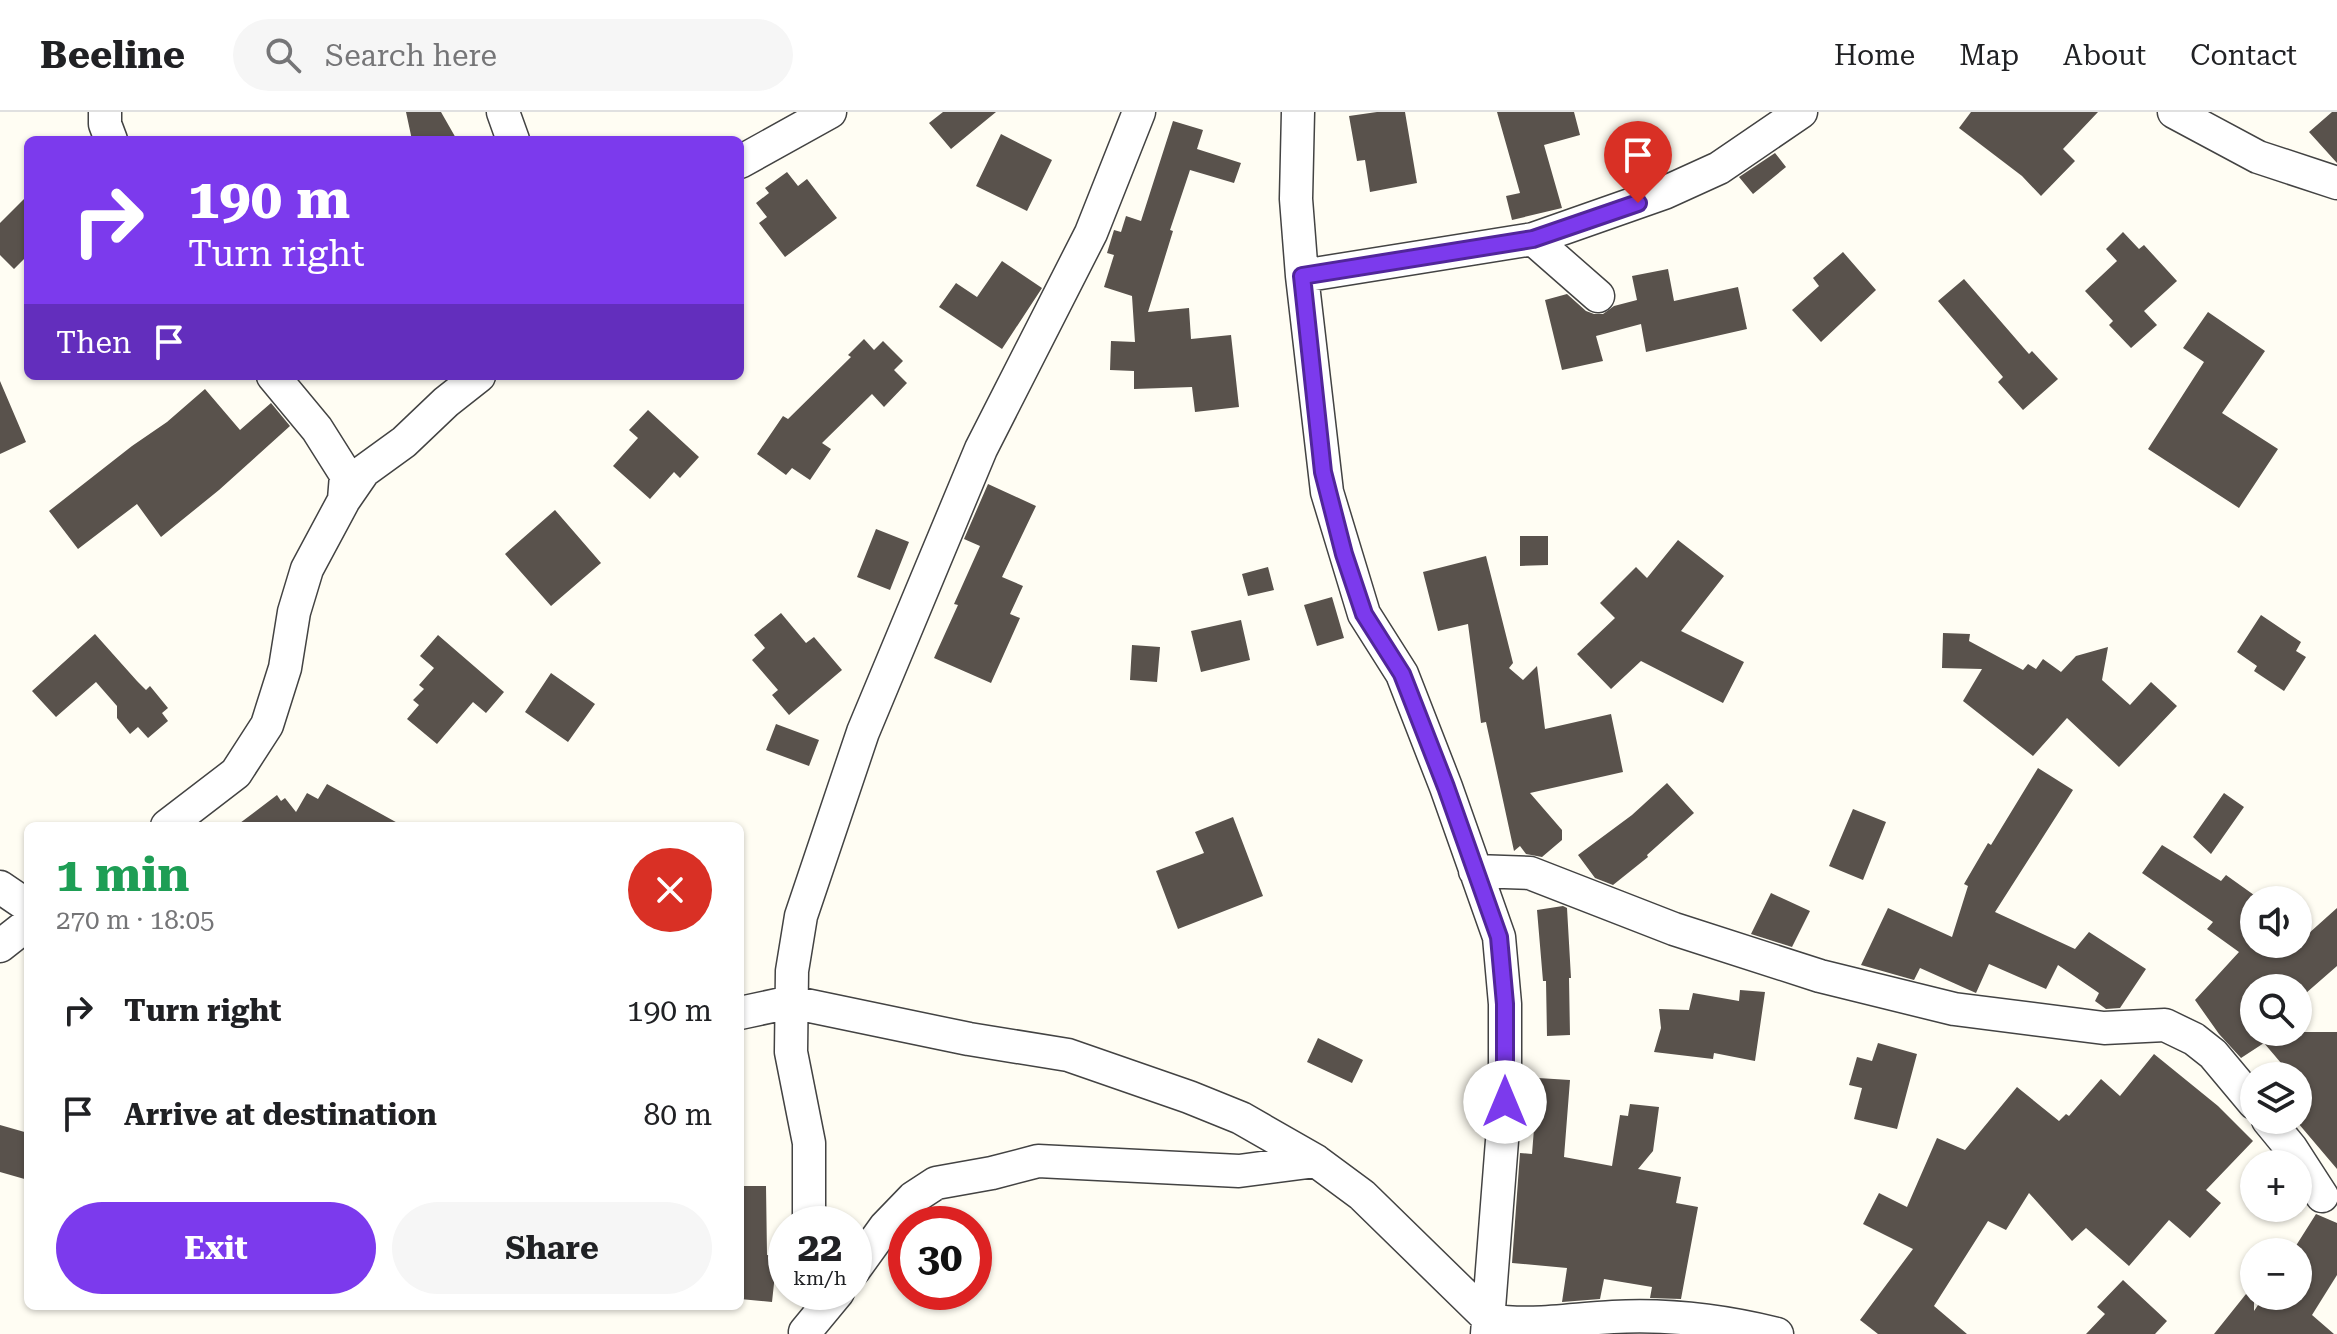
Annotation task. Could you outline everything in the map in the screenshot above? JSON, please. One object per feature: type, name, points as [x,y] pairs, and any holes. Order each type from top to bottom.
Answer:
[{"type":"street","points":[[105,112],[110,136]]},
{"type":"street","points":[[503,112],[512,136]]},
{"type":"street","points":[[744,160],[830,112]]},
{"type":"street","points":[[809,1206],[809,1143],[791,1052],[792,971],[801,916],[863,732],[981,449],[1091,233],[1139,112]]},
{"type":"street","points":[[1298,112],[1296,199],[1323,472],[1344,554],[1364,614],[1402,674],[1499,937],[1505,1004],[1505,1102],[1488,1327]]},
{"type":"street","points":[[1302,276],[1533,239],[1664,193],[1719,168],[1801,112]]},
{"type":"street","points":[[2174,112],[2258,157],[2337,183]]},
{"type":"street","points":[[1533,239],[1598,296]]},
{"type":"street","points":[[276,380],[317,429],[346,475],[344,500]]},
{"type":"street","points":[[172,822],[236,773],[267,725],[285,668],[294,612],[307,569],[344,500],[364,471],[404,442],[474,380]]},
{"type":"street","points":[[1475,871],[1530,873],[1674,929],[1820,976],[1954,1009],[2104,1028],[2165,1025],[2194,1039],[2213,1054],[2240,1086]]},
{"type":"street","points":[[0,887],[24,903]]},
{"type":"street","points":[[0,946],[24,927]]},
{"type":"street","points":[[744,1012],[791,1002],[969,1039],[1068,1055],[1241,1118],[1316,1161],[1362,1195],[1488,1327]]},
{"type":"street","points":[[2280,1134],[2322,1196]]},
{"type":"street","points":[[872,1245],[913,1198],[936,1183],[1038,1161],[1239,1171],[1316,1161]]},
{"type":"street","points":[[805,1333],[807,1310]]},
{"type":"street","points":[[805,1333],[824,1310]]},
{"type":"street","points":[[1488,1327],[1616,1317],[1716,1321],[1777,1334]]},
{"type":"building","points":[[406,112],[441,112],[455,136],[411,136]]},
{"type":"building","points":[[943,112],[996,112],[951,149],[929,123]]},
{"type":"building","points":[[1405,112],[1417,183],[1370,192],[1365,160],[1357,161],[1349,116]]},
{"type":"building","points":[[1497,112],[1574,112],[1580,135],[1544,145],[1562,208],[1512,220],[1506,196],[1520,193]]},
{"type":"building","points":[[1971,112],[2098,112],[2063,149],[2075,161],[2041,196],[2022,176],[1959,128]]},
{"type":"building","points":[[2332,112],[2337,112],[2337,163],[2309,132]]},
{"type":"building","points":[[1173,121],[1203,130],[1197,149],[1241,163],[1234,183],[1190,170],[1148,312],[1189,308],[1191,339],[1231,335],[1239,407],[1195,412],[1192,387],[1134,389],[1134,371],[1110,370],[1111,341],[1135,342],[1132,296],[1104,287],[1114,255],[1107,253],[1114,230],[1121,232],[1126,216],[1141,221]]},
{"type":"building","points":[[1001,134],[1052,160],[1027,211],[976,186]]},
{"type":"building","points":[[1775,153],[1786,167],[1753,194],[1739,177]]},
{"type":"building","points":[[787,172],[798,186],[807,179],[837,218],[785,257],[759,223],[767,217],[756,203],[769,193],[765,188]]},
{"type":"building","points":[[24,199],[24,259],[14,269],[0,255],[0,223]]},
{"type":"building","points":[[2123,232],[2139,249],[2144,245],[2177,281],[2144,311],[2157,325],[2131,348],[2109,325],[2113,321],[2085,291],[2117,261],[2106,249]]},
{"type":"building","points":[[1843,252],[1876,290],[1821,342],[1792,310],[1819,286],[1813,278]]},
{"type":"building","points":[[1002,261],[1042,288],[1002,349],[939,307],[956,283],[977,297]]},
{"type":"building","points":[[1668,269],[1674,301],[1738,287],[1747,329],[1646,352],[1641,324],[1596,336],[1603,361],[1562,370],[1545,300],[1567,294],[1586,311],[1603,314],[1614,306],[1637,300],[1632,276]]},
{"type":"building","points":[[1964,279],[2029,354],[2032,351],[2058,379],[2023,410],[1998,382],[2003,377],[1938,301]]},
{"type":"building","points":[[2208,312],[2265,351],[2222,413],[2278,449],[2239,508],[2148,449],[2204,362],[2183,348]]},
{"type":"building","points":[[864,339],[874,350],[883,341],[903,361],[894,370],[907,383],[884,407],[872,394],[822,443],[831,449],[810,480],[792,468],[786,475],[757,454],[783,416],[788,419],[851,357],[848,355]]},
{"type":"building","points":[[0,381],[26,442],[0,454]]},
{"type":"building","points":[[205,389],[240,430],[271,403],[290,426],[161,537],[137,504],[78,549],[49,511],[167,422]]},
{"type":"building","points":[[648,410],[699,457],[680,478],[674,472],[650,499],[613,466],[638,438],[629,430]]},
{"type":"building","points":[[988,484],[1036,506],[1002,577],[1023,586],[1010,614],[1020,618],[991,683],[934,658],[980,546],[964,539]]},
{"type":"building","points":[[555,510],[601,563],[551,606],[505,554]]},
{"type":"building","points":[[876,529],[909,542],[890,590],[857,577]]},
{"type":"building","points":[[1520,536],[1548,536],[1548,565],[1520,566]]},
{"type":"building","points":[[1678,540],[1724,576],[1681,631],[1744,662],[1723,703],[1641,661],[1611,689],[1577,654],[1615,618],[1600,603],[1636,567],[1647,578]]},
{"type":"building","points":[[1486,556],[1513,663],[1509,668],[1523,680],[1537,666],[1545,729],[1611,714],[1623,772],[1530,793],[1562,830],[1562,840],[1542,857],[1526,854],[1520,846],[1514,851],[1486,722],[1481,723],[1468,624],[1438,631],[1423,572]]},
{"type":"building","points":[[1268,567],[1274,590],[1248,596],[1242,574]]},
{"type":"building","points":[[1332,597],[1344,638],[1317,646],[1304,605]]},
{"type":"building","points":[[781,613],[806,643],[814,637],[842,670],[789,715],[772,695],[778,690],[752,660],[765,648],[754,635]]},
{"type":"building","points":[[2261,615],[2301,642],[2296,651],[2306,657],[2284,691],[2254,671],[2257,666],[2237,652]]},
{"type":"building","points":[[1241,620],[1250,660],[1201,672],[1191,631]]},
{"type":"building","points":[[1943,633],[1970,634],[1969,641],[2023,670],[2028,664],[2036,669],[2043,659],[2061,672],[2076,656],[2108,647],[2102,680],[2130,705],[2151,682],[2177,706],[2119,767],[2067,718],[2033,756],[1963,701],[1982,669],[1942,668]]},
{"type":"building","points":[[95,634],[137,681],[146,690],[150,686],[168,708],[162,713],[168,721],[148,738],[138,727],[130,734],[117,718],[117,706],[96,682],[56,717],[32,691]]},
{"type":"building","points":[[438,635],[504,692],[486,713],[473,702],[437,744],[407,719],[419,705],[413,700],[424,689],[419,685],[434,668],[420,656]]},
{"type":"building","points":[[1132,645],[1160,647],[1157,682],[1130,680]]},
{"type":"building","points":[[551,673],[595,704],[568,742],[525,712]]},
{"type":"building","points":[[776,724],[819,740],[809,766],[766,750]]},
{"type":"building","points":[[2038,768],[2073,790],[1995,912],[2075,949],[2089,932],[2146,969],[2120,1008],[2106,1009],[2095,1001],[2099,993],[2058,965],[2046,989],[1989,964],[1976,993],[1920,968],[1914,980],[1861,965],[1888,908],[1952,937],[1968,886],[1964,884]]},
{"type":"building","points":[[1667,783],[1694,813],[1613,885],[1595,878],[1578,855],[1632,815]]},
{"type":"building","points":[[327,784],[396,822],[241,822],[277,795],[281,801],[285,798],[296,812],[307,793],[318,799]]},
{"type":"building","points":[[2224,793],[2244,807],[2211,854],[2193,837]]},
{"type":"building","points":[[1853,809],[1886,822],[1863,880],[1829,866]]},
{"type":"building","points":[[1233,817],[1263,896],[1178,929],[1156,871],[1204,853],[1195,832]]},
{"type":"building","points":[[2162,845],[2221,881],[2226,875],[2241,886],[2240,958],[2312,958],[2312,930],[2337,908],[2337,966],[2312,988],[2312,974],[2240,974],[2240,1046],[2259,1046],[2241,1058],[2195,1000],[2239,952],[2207,929],[2213,922],[2142,873]]},
{"type":"building","points":[[1771,893],[1810,911],[1792,947],[1751,934]]},
{"type":"building","points":[[1567,908],[1571,978],[1570,1035],[1547,1036],[1546,981],[1543,981],[1537,910]]},
{"type":"building","points":[[1740,990],[1765,992],[1755,1061],[1714,1053],[1713,1059],[1654,1052],[1661,1028],[1659,1009],[1689,1010],[1693,993],[1739,1001]]},
{"type":"building","points":[[2312,1032],[2337,1032],[2337,1169],[2307,1134],[2312,1134],[2312,1062],[2280,1062],[2267,1046],[2312,1046]]},
{"type":"building","points":[[1318,1038],[1363,1060],[1352,1083],[1307,1062]]},
{"type":"building","points":[[1878,1043],[1917,1054],[1897,1129],[1854,1119],[1862,1088],[1849,1085],[1857,1057],[1872,1061]]},
{"type":"building","points":[[2154,1054],[2218,1106],[2240,1128],[2240,1134],[2246,1134],[2253,1141],[2244,1150],[2240,1150],[2240,1155],[2206,1190],[2221,1203],[2190,1238],[2169,1220],[2129,1266],[2086,1228],[2072,1241],[2029,1193],[2006,1230],[1988,1221],[1934,1306],[1967,1334],[1878,1334],[1860,1320],[1913,1249],[1863,1224],[1879,1193],[1907,1207],[1937,1138],[1965,1150],[2017,1087],[2059,1121],[2066,1114],[2069,1116],[2101,1079],[2120,1096]]},
{"type":"building","points":[[1538,1078],[1570,1080],[1564,1157],[1612,1166],[1620,1115],[1628,1116],[1630,1104],[1659,1107],[1653,1151],[1638,1169],[1681,1177],[1676,1203],[1698,1207],[1681,1299],[1650,1298],[1652,1287],[1604,1279],[1600,1299],[1562,1302],[1567,1268],[1512,1263],[1520,1153],[1532,1154]]},
{"type":"building","points":[[0,1125],[24,1132],[24,1179],[0,1172]]},
{"type":"building","points":[[744,1186],[766,1186],[768,1302],[744,1299]]},
{"type":"building","points":[[2316,1214],[2337,1223],[2337,1275],[2312,1315],[2334,1334],[2214,1334],[2240,1302],[2240,1310],[2312,1310],[2312,1238],[2301,1238]]},
{"type":"building","points":[[2123,1280],[2167,1321],[2155,1334],[2086,1334],[2105,1314],[2097,1307]]},
{"type":"route","points":[[1505,1102],[1505,1004],[1499,937],[1402,674],[1364,614],[1344,554],[1323,472],[1302,276],[1533,239],[1638,203]]}]
